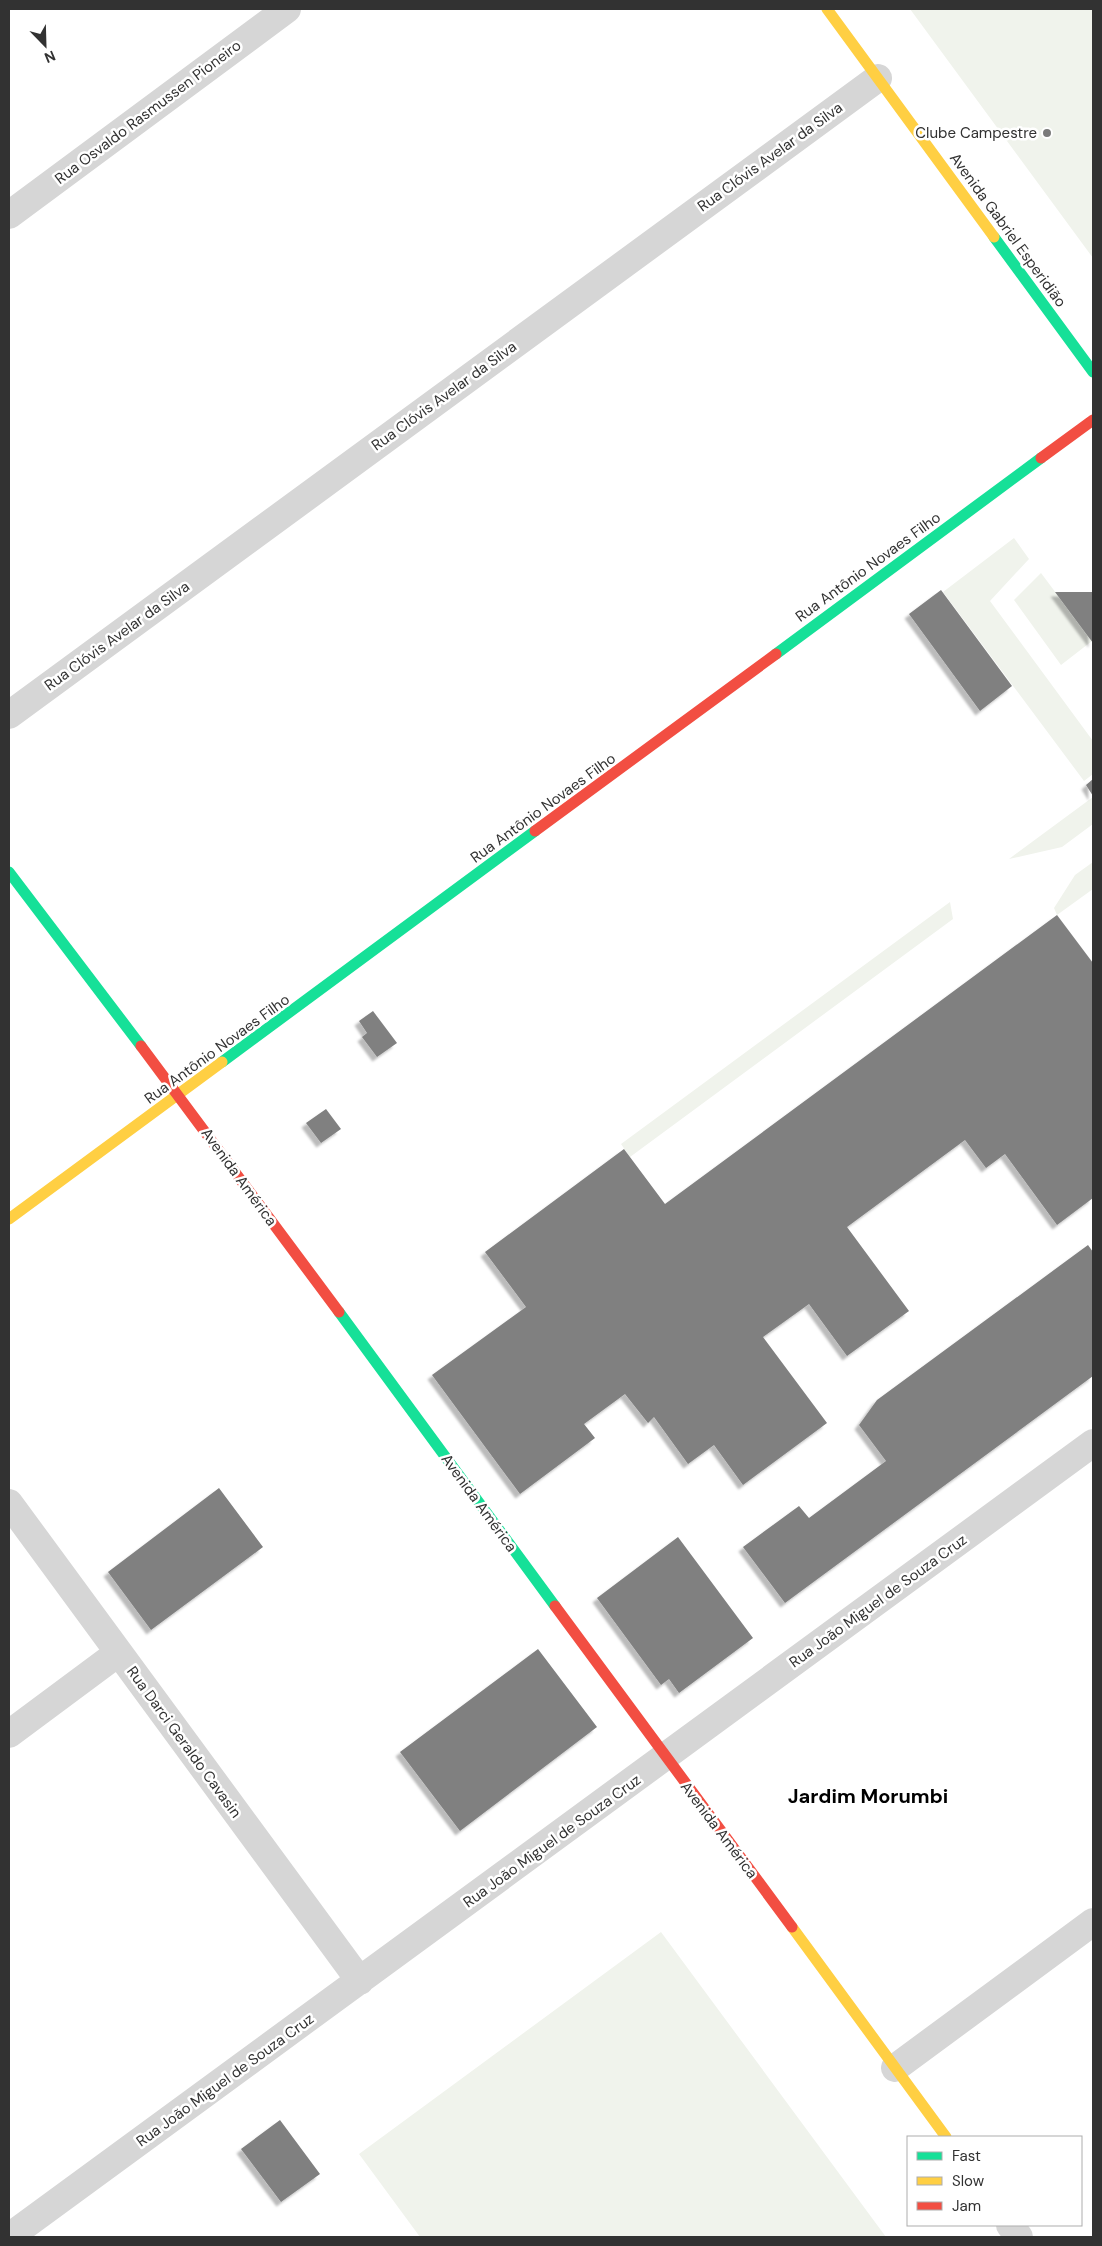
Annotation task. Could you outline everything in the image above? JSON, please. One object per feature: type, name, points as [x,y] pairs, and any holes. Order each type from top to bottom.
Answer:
[{"type":"street","name":"Rua Osvaldo Rasmussen Pioneiro","points":[[9,215],[287,9]]},
{"type":"street","name":"Avenida Gabriel Esperidião","points":[[827,9],[1093,372]]},
{"type":"street","name":"Rua Clóvis Avelar da Silva","points":[[9,715],[878,78]]},
{"type":"street","name":"Rua Antônio Novaes Filho","points":[[9,1219],[1093,420]]},
{"type":"street","name":"Avenida América","points":[[9,872],[179,1095],[665,1758],[945,2136]]},
{"type":"street","name":"Rua João Miguel de Souza Cruz","points":[[10,2237],[1093,1443]]},
{"type":"street","name":"Rua Darci Geraldo Cavasin","points":[[9,1503],[360,1981]]},
{"type":"street","points":[[9,1734],[118,1653]]},
{"type":"street","points":[[896,2068],[1093,1922]]},
{"type":"street","points":[[1011,2226],[1019,2237]]},
{"type":"shaded area","name":"Clube Campestre","points":[[910,9],[1093,9],[1093,258]]},
{"type":"shaded area","points":[[1014,538],[1029,559],[990,601],[1093,741],[1093,774],[1084,781],[943,592]]},
{"type":"shaded area","points":[[1041,573],[1092,641],[1061,665],[1014,600]]},
{"type":"shaded area","points":[[1093,797],[1093,824],[1062,847],[1009,859]]},
{"type":"shaded area","points":[[1093,862],[1093,889],[1057,915],[1054,908],[1075,875]]},
{"type":"shaded area","points":[[950,902],[953,919],[630,1157],[621,1144]]},
{"type":"shaded area","points":[[661,1932],[886,2237],[420,2237],[359,2154]]},
{"type":"building","points":[[941,590],[1012,686],[980,711],[909,614]]},
{"type":"building","points":[[1055,592],[1093,592],[1093,643]]},
{"type":"building","points":[[1093,779],[1093,796],[1086,785]]},
{"type":"building","points":[[1057,915],[1093,963],[1093,1198],[1057,1225],[1005,1154],[986,1168],[965,1140],[847,1227],[909,1311],[847,1356],[809,1304],[763,1337],[827,1423],[743,1485],[714,1445],[688,1464],[654,1417],[648,1423],[625,1394],[584,1424],[595,1438],[520,1494],[432,1375],[526,1307],[485,1252],[624,1149],[665,1204]]},
{"type":"building","points":[[373,1011],[397,1043],[377,1057],[362,1037],[367,1033],[359,1021]]},
{"type":"building","points":[[326,1109],[341,1129],[321,1143],[306,1123]]},
{"type":"building","points":[[1088,1245],[1093,1252],[1093,1376],[785,1603],[743,1547],[799,1506],[809,1518],[886,1461],[859,1425],[877,1400]]},
{"type":"building","points":[[219,1488],[263,1547],[151,1630],[108,1572]]},
{"type":"building","points":[[678,1537],[753,1638],[679,1693],[669,1679],[661,1685],[597,1598]]},
{"type":"building","points":[[538,1649],[597,1727],[460,1831],[400,1752]]},
{"type":"building","points":[[280,2120],[320,2174],[281,2202],[241,2149]]},
{"type":"traffic: fast","points":[[994,237],[1093,372]]},
{"type":"traffic: fast","points":[[776,654],[1041,458]]},
{"type":"traffic: fast","points":[[222,1062],[535,831]]},
{"type":"traffic: fast","points":[[9,872],[141,1046]]},
{"type":"traffic: fast","points":[[339,1312],[555,1606]]},
{"type":"traffic: slow","points":[[827,9],[994,237]]},
{"type":"traffic: slow","points":[[9,1219],[222,1062]]},
{"type":"traffic: slow","points":[[792,1927],[945,2136]]},
{"type":"traffic: jam","points":[[1041,458],[1093,420]]},
{"type":"traffic: jam","points":[[535,831],[776,654]]},
{"type":"traffic: jam","points":[[141,1046],[339,1312]]},
{"type":"traffic: jam","points":[[555,1606],[792,1927]]},
{"type":"place","name":"Clube Campestre","points":[[1047,133]]},
{"type":"district","name":"Jardim Morumbi","points":[[868,1796]]}]
